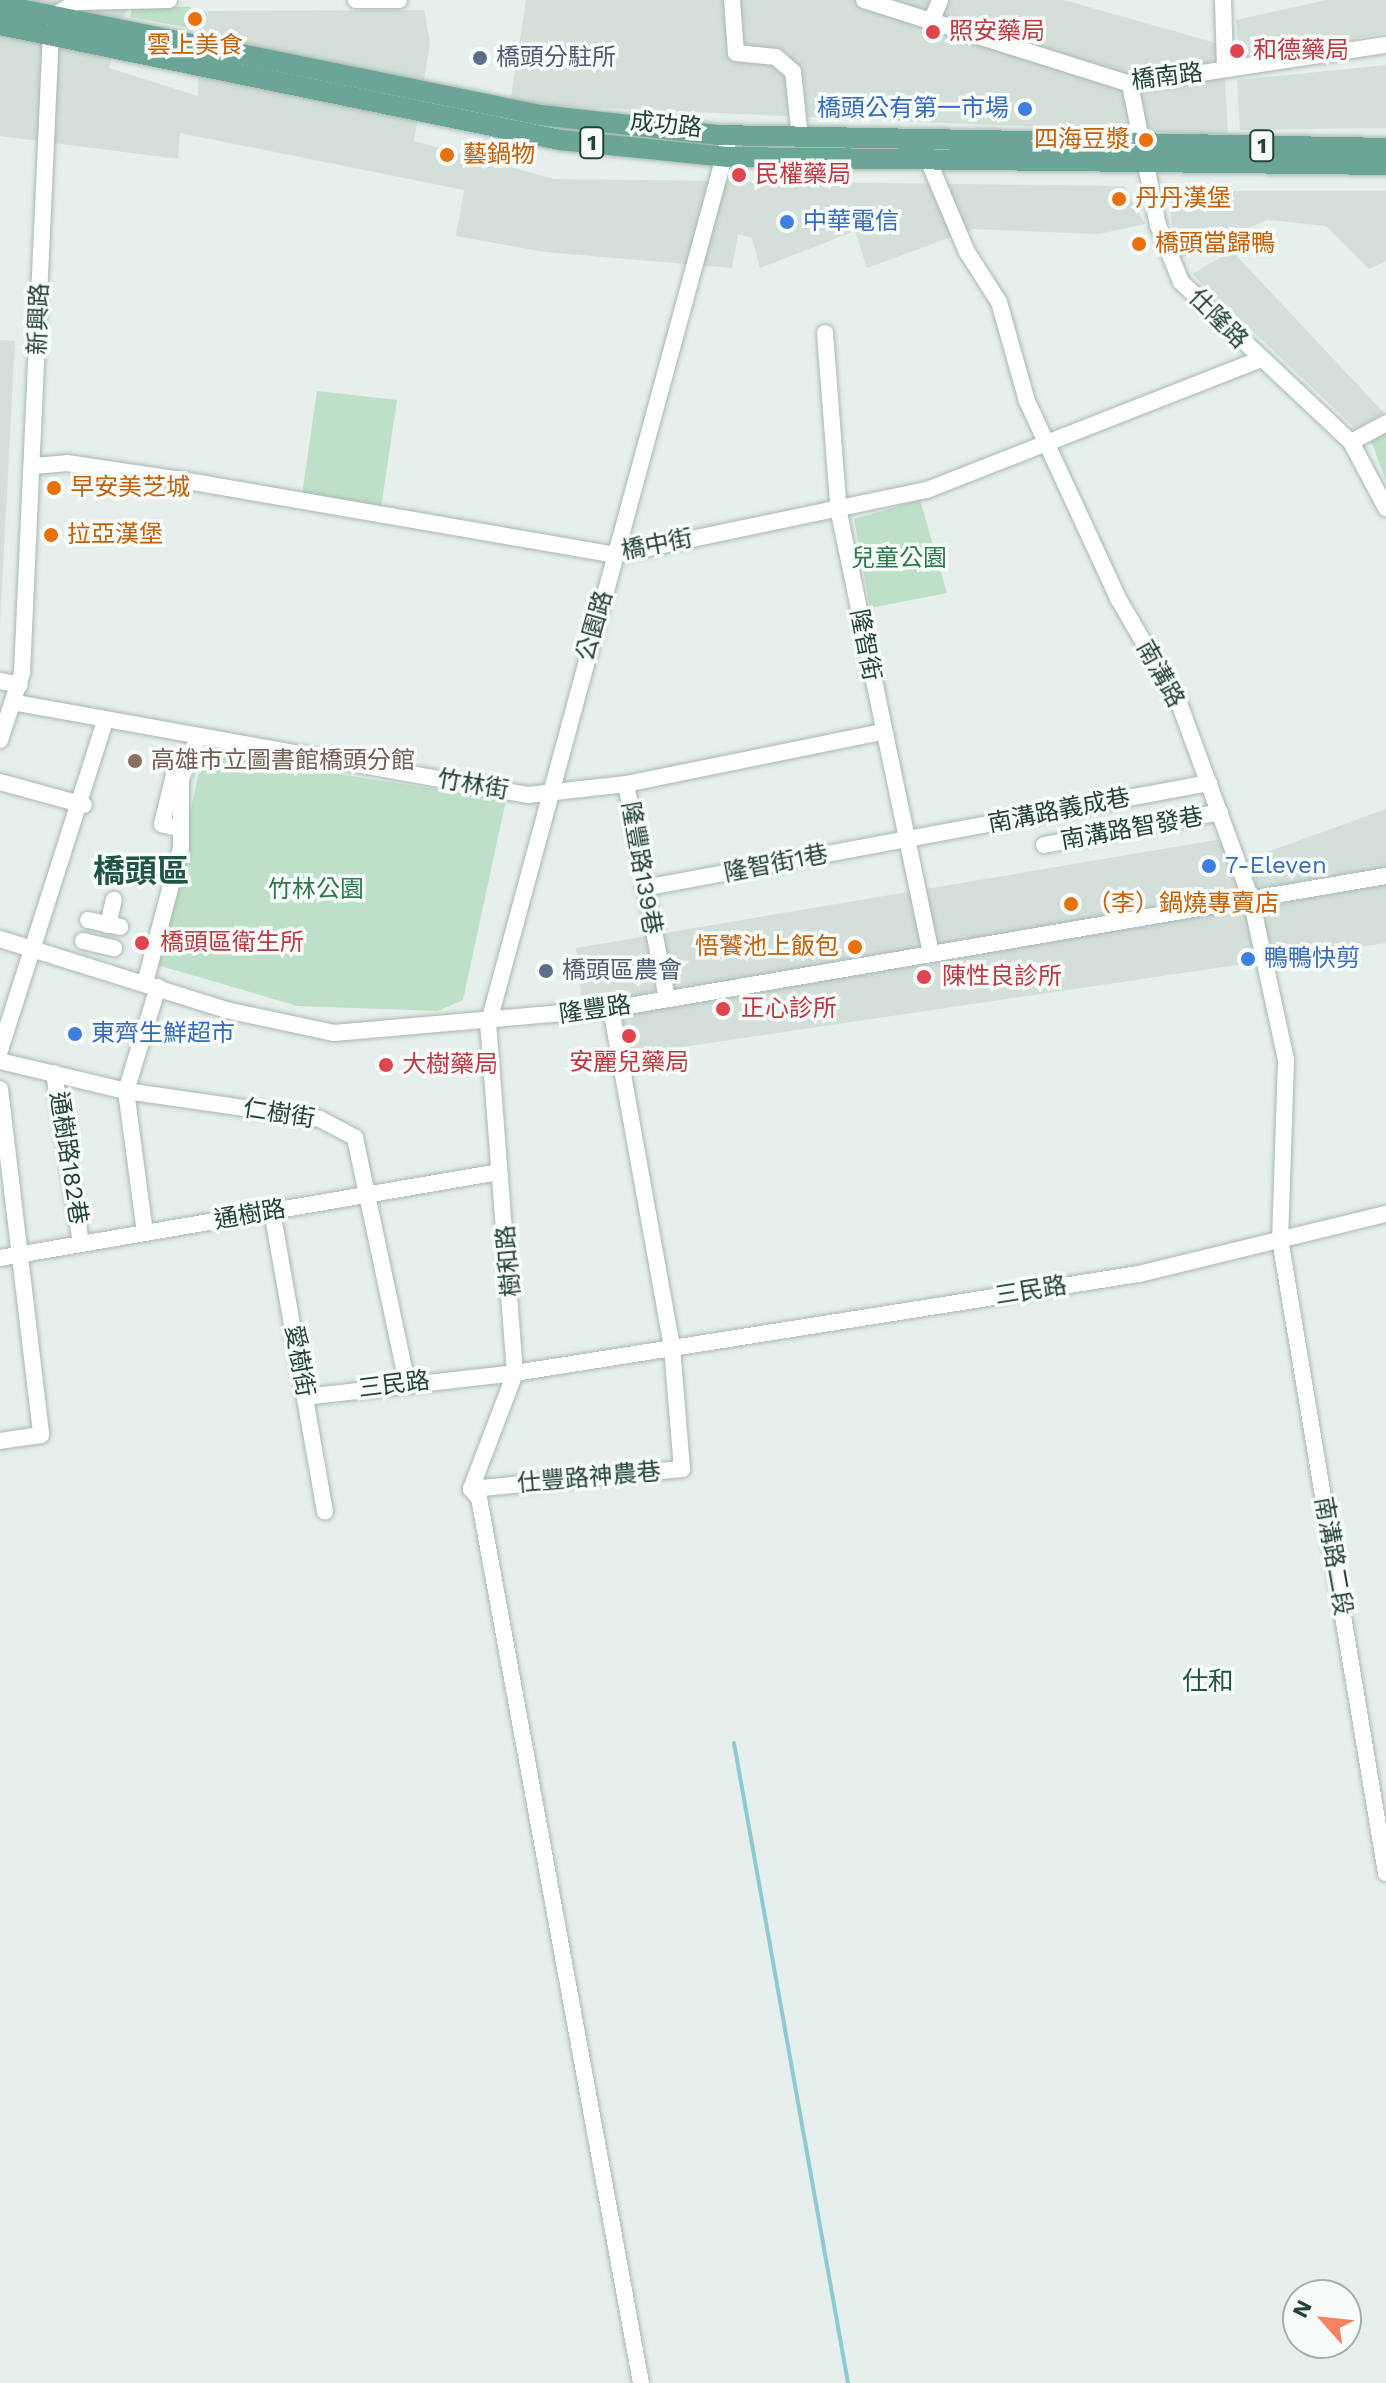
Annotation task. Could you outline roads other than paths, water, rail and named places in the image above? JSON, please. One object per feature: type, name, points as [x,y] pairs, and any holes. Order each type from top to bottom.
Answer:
[{"type":"main road","name":"1","points":[[0,5],[54,23]]},
{"type":"main road","name":"1","points":[[0,25],[54,23]]},
{"type":"main road","name":"成功路","points":[[54,23],[540,115],[728,136],[920,141],[1141,154]]},
{"type":"main road","name":"成功路","points":[[54,23],[560,140],[726,157],[929,161],[1141,154]]},
{"type":"main road","name":"1","points":[[1141,154],[1386,148]]},
{"type":"main road","name":"1","points":[[1141,154],[1386,165]]},
{"type":"street","points":[[54,23],[76,2],[169,0]]},
{"type":"street","points":[[356,0],[399,0]]},
{"type":"street","points":[[732,0],[736,53],[776,57],[793,72],[800,138]]},
{"type":"street","name":"橋南路","points":[[864,0],[930,24],[1130,84],[1386,45]]},
{"type":"street","points":[[930,24],[940,0]]},
{"type":"street","points":[[1223,0],[1225,69]]},
{"type":"street","name":"新興路","points":[[0,740],[17,703],[26,606],[54,23]]},
{"type":"street","name":"仕隆路","points":[[1130,84],[1141,154],[1181,282],[1259,360],[1351,442],[1386,508]]},
{"type":"street","name":"公園路","points":[[488,1025],[547,795],[726,157],[728,136]]},
{"type":"street","name":"南溝路","points":[[920,141],[999,302],[999,324],[1047,443],[1119,600],[1179,703],[1251,899],[1286,1060],[1280,1239]]},
{"type":"street","name":"隆智街","points":[[825,333],[839,513],[882,732],[931,954]]},
{"type":"street","name":"橋中街","points":[[34,466],[67,463],[176,479],[615,555],[839,513],[958,481],[1259,360]]},
{"type":"street","points":[[1351,442],[1386,423]]},
{"type":"street","points":[[0,681],[20,685]]},
{"type":"street","name":"竹林街","points":[[17,703],[193,737],[547,795],[626,784],[882,732]]},
{"type":"street","points":[[0,1050],[84,805],[105,720]]},
{"type":"street","points":[[178,828],[162,824],[193,737]]},
{"type":"street","points":[[145,1233],[126,1091],[181,848],[177,779]]},
{"type":"street","points":[[0,782],[84,805]]},
{"type":"street","name":"南溝路義成巷","points":[[908,839],[1209,783]]},
{"type":"street","name":"隆豐路139巷","points":[[626,784],[667,999]]},
{"type":"street","name":"南溝路智發巷","points":[[1044,845],[1220,812]]},
{"type":"street","name":"隆智街1巷","points":[[644,888],[908,839]]},
{"type":"street","name":"隆豐路","points":[[0,939],[152,985],[334,1033],[488,1025],[611,1009],[1386,876]]},
{"type":"street","points":[[88,920],[114,926],[114,900]]},
{"type":"street","points":[[83,941],[114,948]]},
{"type":"street","points":[[611,1009],[672,1347]]},
{"type":"street","name":"樹和路","points":[[471,1489],[515,1373],[488,1025]]},
{"type":"street","name":"仁樹街","points":[[0,1061],[126,1091],[344,1129],[355,1138],[372,1194],[407,1382]]},
{"type":"street","name":"通樹路182巷","points":[[54,1073],[81,1244]]},
{"type":"street","points":[[0,1089],[22,1254],[41,1435],[0,1441]]},
{"type":"street","name":"通樹路","points":[[0,1258],[499,1172]]},
{"type":"street","name":"愛樹街","points":[[272,1211],[325,1511]]},
{"type":"street","name":"三民路","points":[[305,1397],[407,1382],[515,1373],[1139,1274],[1386,1214]]},
{"type":"street","name":"南溝路二段","points":[[1280,1239],[1385,1866]]},
{"type":"street","name":"仕豐路神農巷","points":[[471,1489],[682,1469],[672,1347]]},
{"type":"street","points":[[471,1489],[482,1513],[641,2383]]},
{"type":"waterway","points":[[734,1743],[848,2383]]},
{"type":"place","name":"雲上美食","points":[[195,19]]},
{"type":"place","name":"照安藥局","points":[[933,32]]},
{"type":"place","name":"和德藥局","points":[[1237,51]]},
{"type":"place","name":"橋頭分駐所","points":[[480,58]]},
{"type":"place","name":"橋頭公有第一市場","points":[[1025,109]]},
{"type":"place","name":"四海豆漿","points":[[1146,140]]},
{"type":"place","name":"藝鍋物","points":[[447,155]]},
{"type":"place","name":"民權藥局","points":[[739,175]]},
{"type":"place","name":"丹丹漢堡","points":[[1119,199]]},
{"type":"place","name":"中華電信","points":[[787,222]]},
{"type":"place","name":"橋頭當歸鴨","points":[[1139,244]]},
{"type":"place","name":"早安美芝城","points":[[54,488]]},
{"type":"place","name":"拉亞漢堡","points":[[51,535]]},
{"type":"place","name":"高雄市立圖書館橋頭分館","points":[[135,761]]},
{"type":"place","name":"7-Eleven","points":[[1209,866]]},
{"type":"place","name":"（李）鍋燒專賣店","points":[[1071,904]]},
{"type":"place","name":"橋頭區衛生所","points":[[142,943]]},
{"type":"place","name":"悟饕池上飯包","points":[[855,947]]},
{"type":"place","name":"鴨鴨快剪","points":[[1248,959]]},
{"type":"place","name":"橋頭區農會","points":[[546,971]]},
{"type":"place","name":"陳性良診所","points":[[924,977]]},
{"type":"place","name":"正心診所","points":[[723,1009]]},
{"type":"place","name":"東齊生鮮超市","points":[[75,1034]]},
{"type":"place","name":"安麗兒藥局","points":[[629,1036]]},
{"type":"place","name":"大樹藥局","points":[[386,1065]]},
{"type":"district","name":"橋頭區","points":[[141,871]]},
{"type":"district","name":"仕和","points":[[1208,1682]]},
{"type":"park label","name":"兒童公園","points":[[899,559]]},
{"type":"park label","name":"竹林公園","points":[[316,890]]}]
